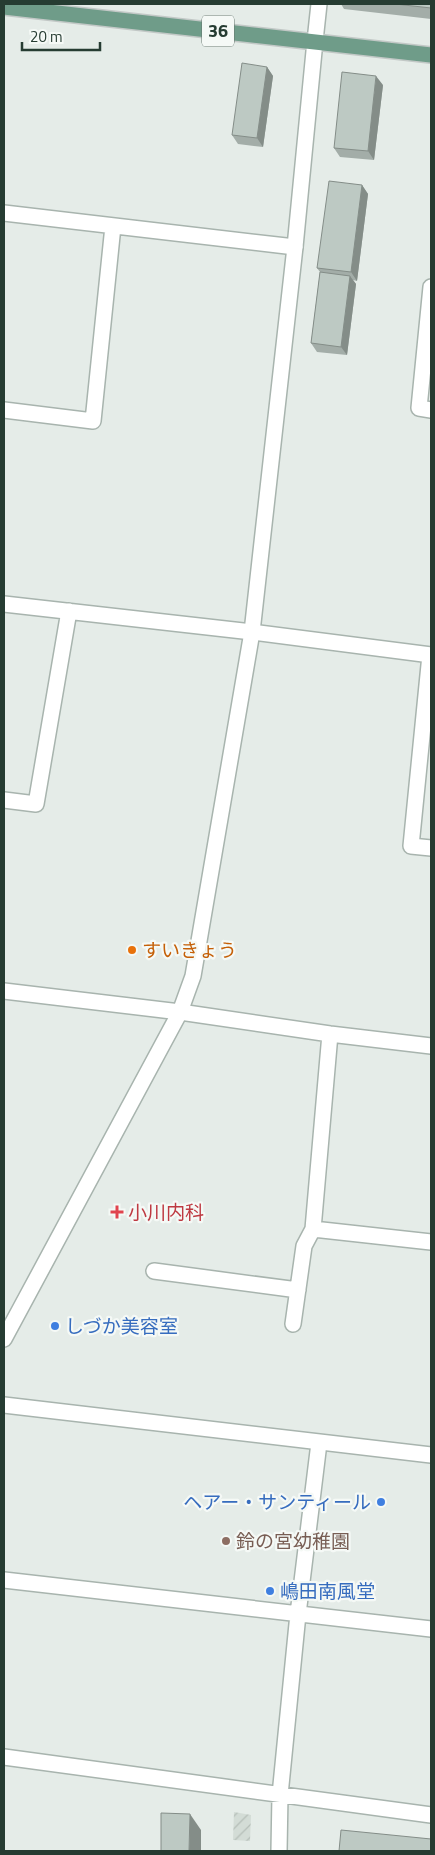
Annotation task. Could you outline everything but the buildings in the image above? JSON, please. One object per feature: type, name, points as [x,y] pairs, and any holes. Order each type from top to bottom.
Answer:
[{"type":"main road","name":"36","points":[[4,7],[431,55]]},
{"type":"street","points":[[4,1339],[180,1012],[193,976],[252,632],[295,247],[319,4]]},
{"type":"street","points":[[4,213],[295,247]]},
{"type":"street","points":[[4,410],[93,421],[113,226]]},
{"type":"street","points":[[431,287],[419,408],[431,410]]},
{"type":"street","points":[[4,604],[252,632],[431,655],[411,846],[431,848]]},
{"type":"street","points":[[4,800],[36,804],[69,611]]},
{"type":"street","points":[[4,992],[180,1012],[330,1034],[431,1046]]},
{"type":"street","points":[[293,1324],[304,1246],[313,1229],[330,1034]]},
{"type":"street","points":[[313,1229],[431,1242]]},
{"type":"street","points":[[154,1271],[298,1290]]},
{"type":"street","points":[[4,1406],[431,1455]]},
{"type":"street","points":[[279,1851],[280,1795],[298,1614],[319,1443]]},
{"type":"street","points":[[4,1580],[431,1629]]},
{"type":"street","points":[[4,1757],[431,1815]]},
{"type":"shaded area","points":[[234,1812],[251,1815],[250,1841],[233,1840]]},
{"type":"place","name":"すいきょう","points":[[132,950]]},
{"type":"place","name":"小川内科","points":[[117,1212]]},
{"type":"place","name":"しづか美容室","points":[[55,1326]]},
{"type":"place","name":"ヘアー・サンティール","points":[[381,1502]]},
{"type":"place","name":"鈴の宮幼稚園","points":[[226,1541]]},
{"type":"place","name":"嶋田南風堂","points":[[270,1591]]}]
